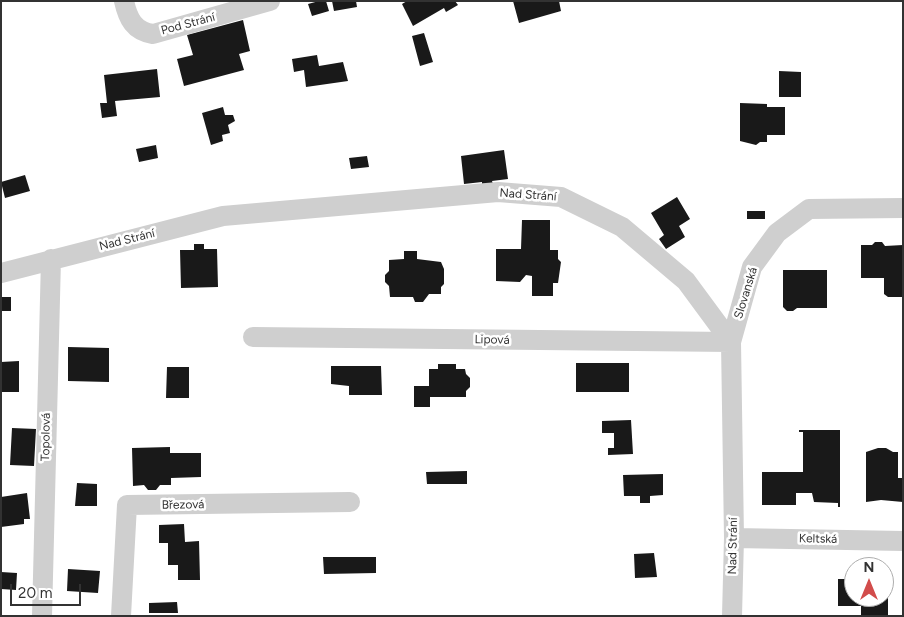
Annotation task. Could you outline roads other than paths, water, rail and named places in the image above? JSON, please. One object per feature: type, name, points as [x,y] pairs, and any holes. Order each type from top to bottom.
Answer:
[{"type":"street","name":"Pod Strání","points":[[124,1],[127,15],[136,28],[142,32],[153,34],[270,1]]},
{"type":"street","name":"Nad Strání","points":[[1,273],[223,216],[498,192],[561,197],[622,227],[686,280],[731,342],[734,538],[732,616]]},
{"type":"street","name":"Slovanská","points":[[731,342],[752,267],[777,233],[810,209],[903,208]]},
{"type":"street","name":"Topolová","points":[[42,616],[51,259]]},
{"type":"street","name":"Lipová","points":[[253,337],[731,342]]},
{"type":"street","name":"Březová","points":[[121,616],[126,506],[350,502]]},
{"type":"street","name":"Keltská","points":[[734,538],[903,541]]}]
